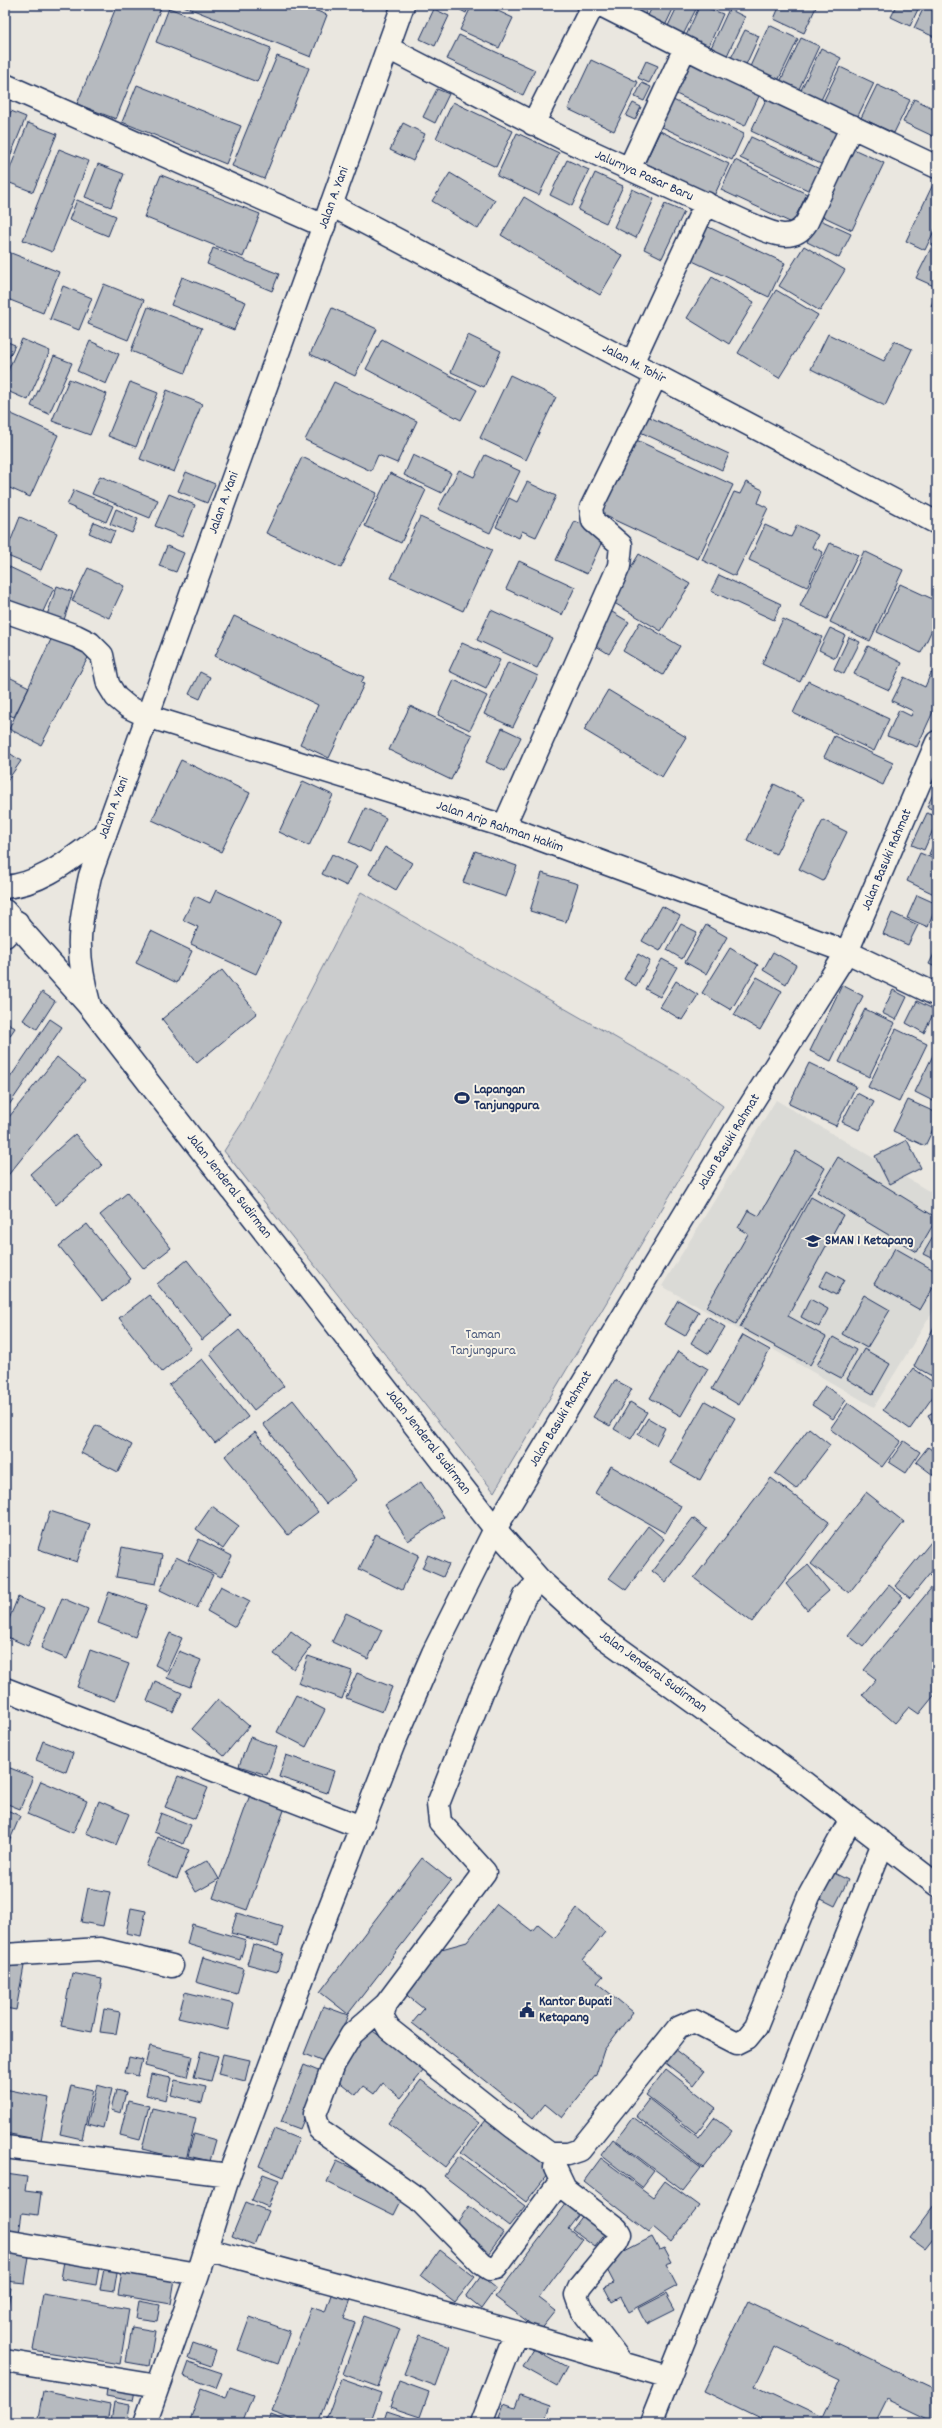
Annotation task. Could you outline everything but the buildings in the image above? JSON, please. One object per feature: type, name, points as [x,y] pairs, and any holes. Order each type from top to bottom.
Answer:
[{"type":"street","name":"Jalan A. Yani","points":[[90,1007],[80,969],[79,930],[90,876],[403,5]]},
{"type":"street","points":[[533,124],[593,5]]},
{"type":"street","points":[[601,5],[685,48],[937,167]]},
{"type":"street","name":"Jalurnya Pasar Baru","points":[[388,48],[533,124],[774,234],[786,236],[801,231],[807,222],[852,126]]},
{"type":"street","points":[[629,169],[685,48]]},
{"type":"street","points":[[5,86],[324,226]]},
{"type":"street","points":[[632,363],[706,203]]},
{"type":"street","name":"Jalan M. Tohir","points":[[331,205],[937,523]]},
{"type":"street","points":[[504,826],[619,566],[621,545],[593,521],[591,508],[656,376]]},
{"type":"street","name":"Jalan Arip Rahman Hakim","points":[[5,611],[76,636],[90,643],[102,655],[108,684],[116,697],[128,707],[148,716],[504,826],[847,952],[937,995]]},
{"type":"street","name":"Jalan Basuki Rahmat","points":[[145,2423],[198,2274],[229,2175],[361,1827],[394,1743],[433,1653],[495,1529],[748,1109],[847,952],[937,742]]},
{"type":"street","points":[[5,887],[28,882],[54,870],[105,834]]},
{"type":"street","name":"Jalan Jenderal Sudirman","points":[[9,923],[90,1007],[495,1529],[540,1580],[599,1634],[793,1774],[937,1885]]},
{"type":"street","points":[[540,1580],[525,1596],[482,1690],[438,1804],[440,1822],[485,1872],[386,2004],[352,2034],[334,2064],[315,2114],[319,2129],[418,2199],[481,2263],[490,2269],[496,2268],[560,2182]]},
{"type":"street","points":[[5,1689],[361,1827]]},
{"type":"street","points":[[550,2154],[568,2154],[580,2150],[678,2028],[694,2021],[737,2044],[747,2038],[756,2027],[809,1896],[851,1819]]},
{"type":"street","points":[[651,2423],[883,1843]]},
{"type":"street","points":[[5,1955],[100,1949],[172,1966]]},
{"type":"street","points":[[386,2004],[382,2017],[389,2029],[513,2127],[550,2154],[560,2182],[577,2200],[617,2229],[620,2234],[617,2241],[580,2286],[576,2295],[581,2309],[622,2363]]},
{"type":"street","points":[[5,2147],[229,2175]]},
{"type":"street","points":[[5,2241],[198,2274]]},
{"type":"street","points":[[206,2249],[516,2332],[669,2377]]},
{"type":"street","points":[[481,2423],[516,2332]]},
{"type":"street","points":[[5,2361],[158,2386]]},
{"type":"shaded area","name":"SMAN 1 Ketapang","points":[[776,1100],[937,1196],[937,1305],[874,1407],[662,1286]]},
{"type":"green space","name":"Taman Tanjungpura","points":[[361,892],[681,1075],[723,1106],[494,1492],[224,1151],[244,1120]]},
{"type":"place","name":"Lapangan Tanjungpura","points":[[462,1098]]},
{"type":"place","name":"SMAN 1 Ketapang","points":[[813,1241]]},
{"type":"place","name":"Kantor Bupati Ketapang","points":[[527,2010]]}]
